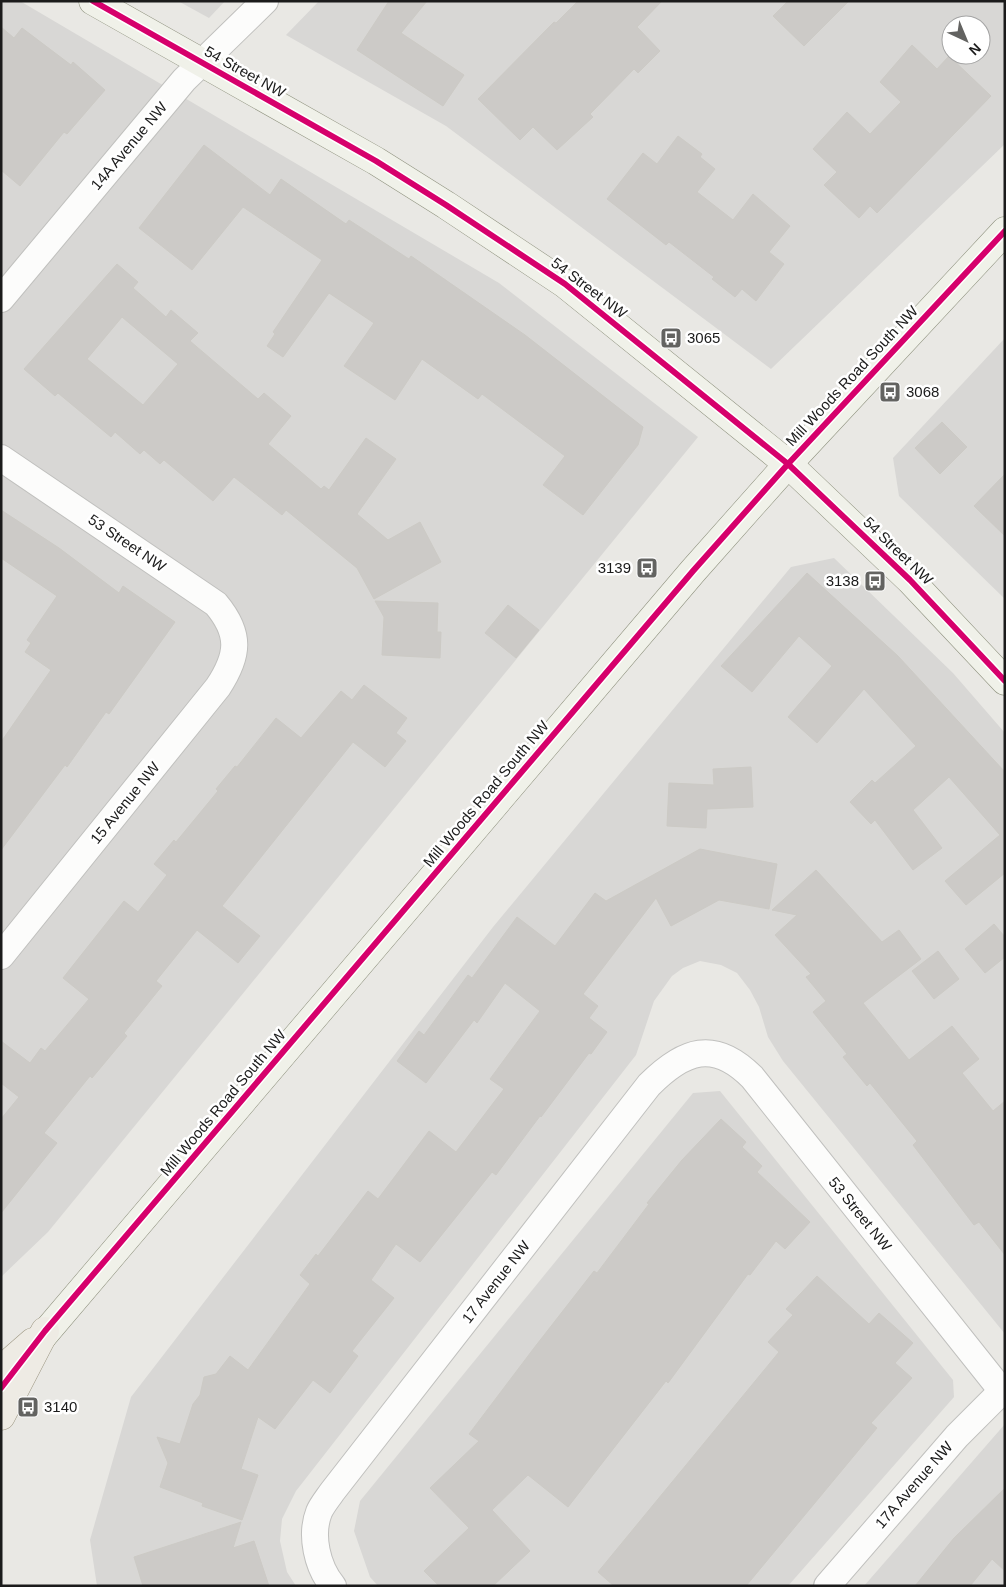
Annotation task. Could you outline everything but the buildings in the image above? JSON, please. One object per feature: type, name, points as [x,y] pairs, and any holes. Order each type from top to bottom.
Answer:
[{"type":"main road","points":[[1,1370],[45,1332]]},
{"type":"main road","points":[[1,1416],[45,1332]]},
{"type":"street","name":"54 Street NW","points":[[93,1],[376,161],[520,253],[601,312],[788,464],[1002,671]]},
{"type":"street","name":"14A Avenue NW","points":[[1,299],[184,80],[265,1]]},
{"type":"street","name":"Mill Woods Road South NW","points":[[1,1388],[45,1332],[693,570],[788,464],[1005,231]]},
{"type":"street","name":"53 Street NW","points":[[1,458],[216,604],[232,628],[235,643]]},
{"type":"street","name":"15 Avenue NW","points":[[1,956],[218,687],[226,674],[235,643]]},
{"type":"street","name":"53 Street NW","points":[[707,1052],[739,1065],[752,1077],[1003,1390]]},
{"type":"street","name":"17 Avenue NW","points":[[333,1586],[320,1563],[315,1539],[319,1512],[332,1492],[650,1085],[663,1071],[680,1060],[694,1053],[707,1052]]},
{"type":"street","name":"17A Avenue NW","points":[[827,1586],[934,1462],[1003,1390]]},
{"type":"shaded area","points":[[1,1],[20,1],[499,283],[698,437],[48,1232],[1,1277]]},
{"type":"shaded area","points":[[178,1],[225,1],[209,18]]},
{"type":"shaded area","points":[[319,1],[1005,1],[1005,144],[771,369],[446,126],[286,35]]},
{"type":"shaded area","points":[[1005,338],[1005,599],[899,496],[893,458]]},
{"type":"shaded area","points":[[834,558],[953,673],[1005,733],[1005,1334],[783,1061],[768,1037],[759,1007],[750,990],[737,973],[721,965],[700,961],[683,968],[672,976],[654,1001],[636,1055],[296,1491],[282,1519],[280,1541],[287,1572],[296,1586],[97,1586],[90,1540],[131,1397],[493,927],[791,567]]},
{"type":"shaded area","points":[[720,1091],[953,1380],[954,1397],[788,1586],[378,1586],[370,1577],[354,1531],[360,1501],[693,1093]]},
{"type":"shaded area","points":[[1005,1424],[1005,1586],[864,1586]]},
{"type":"cycle path","points":[[93,1],[376,161],[565,284],[788,464],[910,580],[1005,681]]},
{"type":"cycle path","points":[[1,1388],[45,1331],[693,571],[788,464],[1005,231]]},
{"type":"place","name":"3065","points":[[671,338]]},
{"type":"place","name":"3068","points":[[890,392]]},
{"type":"place","name":"3139","points":[[647,568]]},
{"type":"place","name":"3138","points":[[875,581]]},
{"type":"place","name":"3140","points":[[28,1407]]}]
